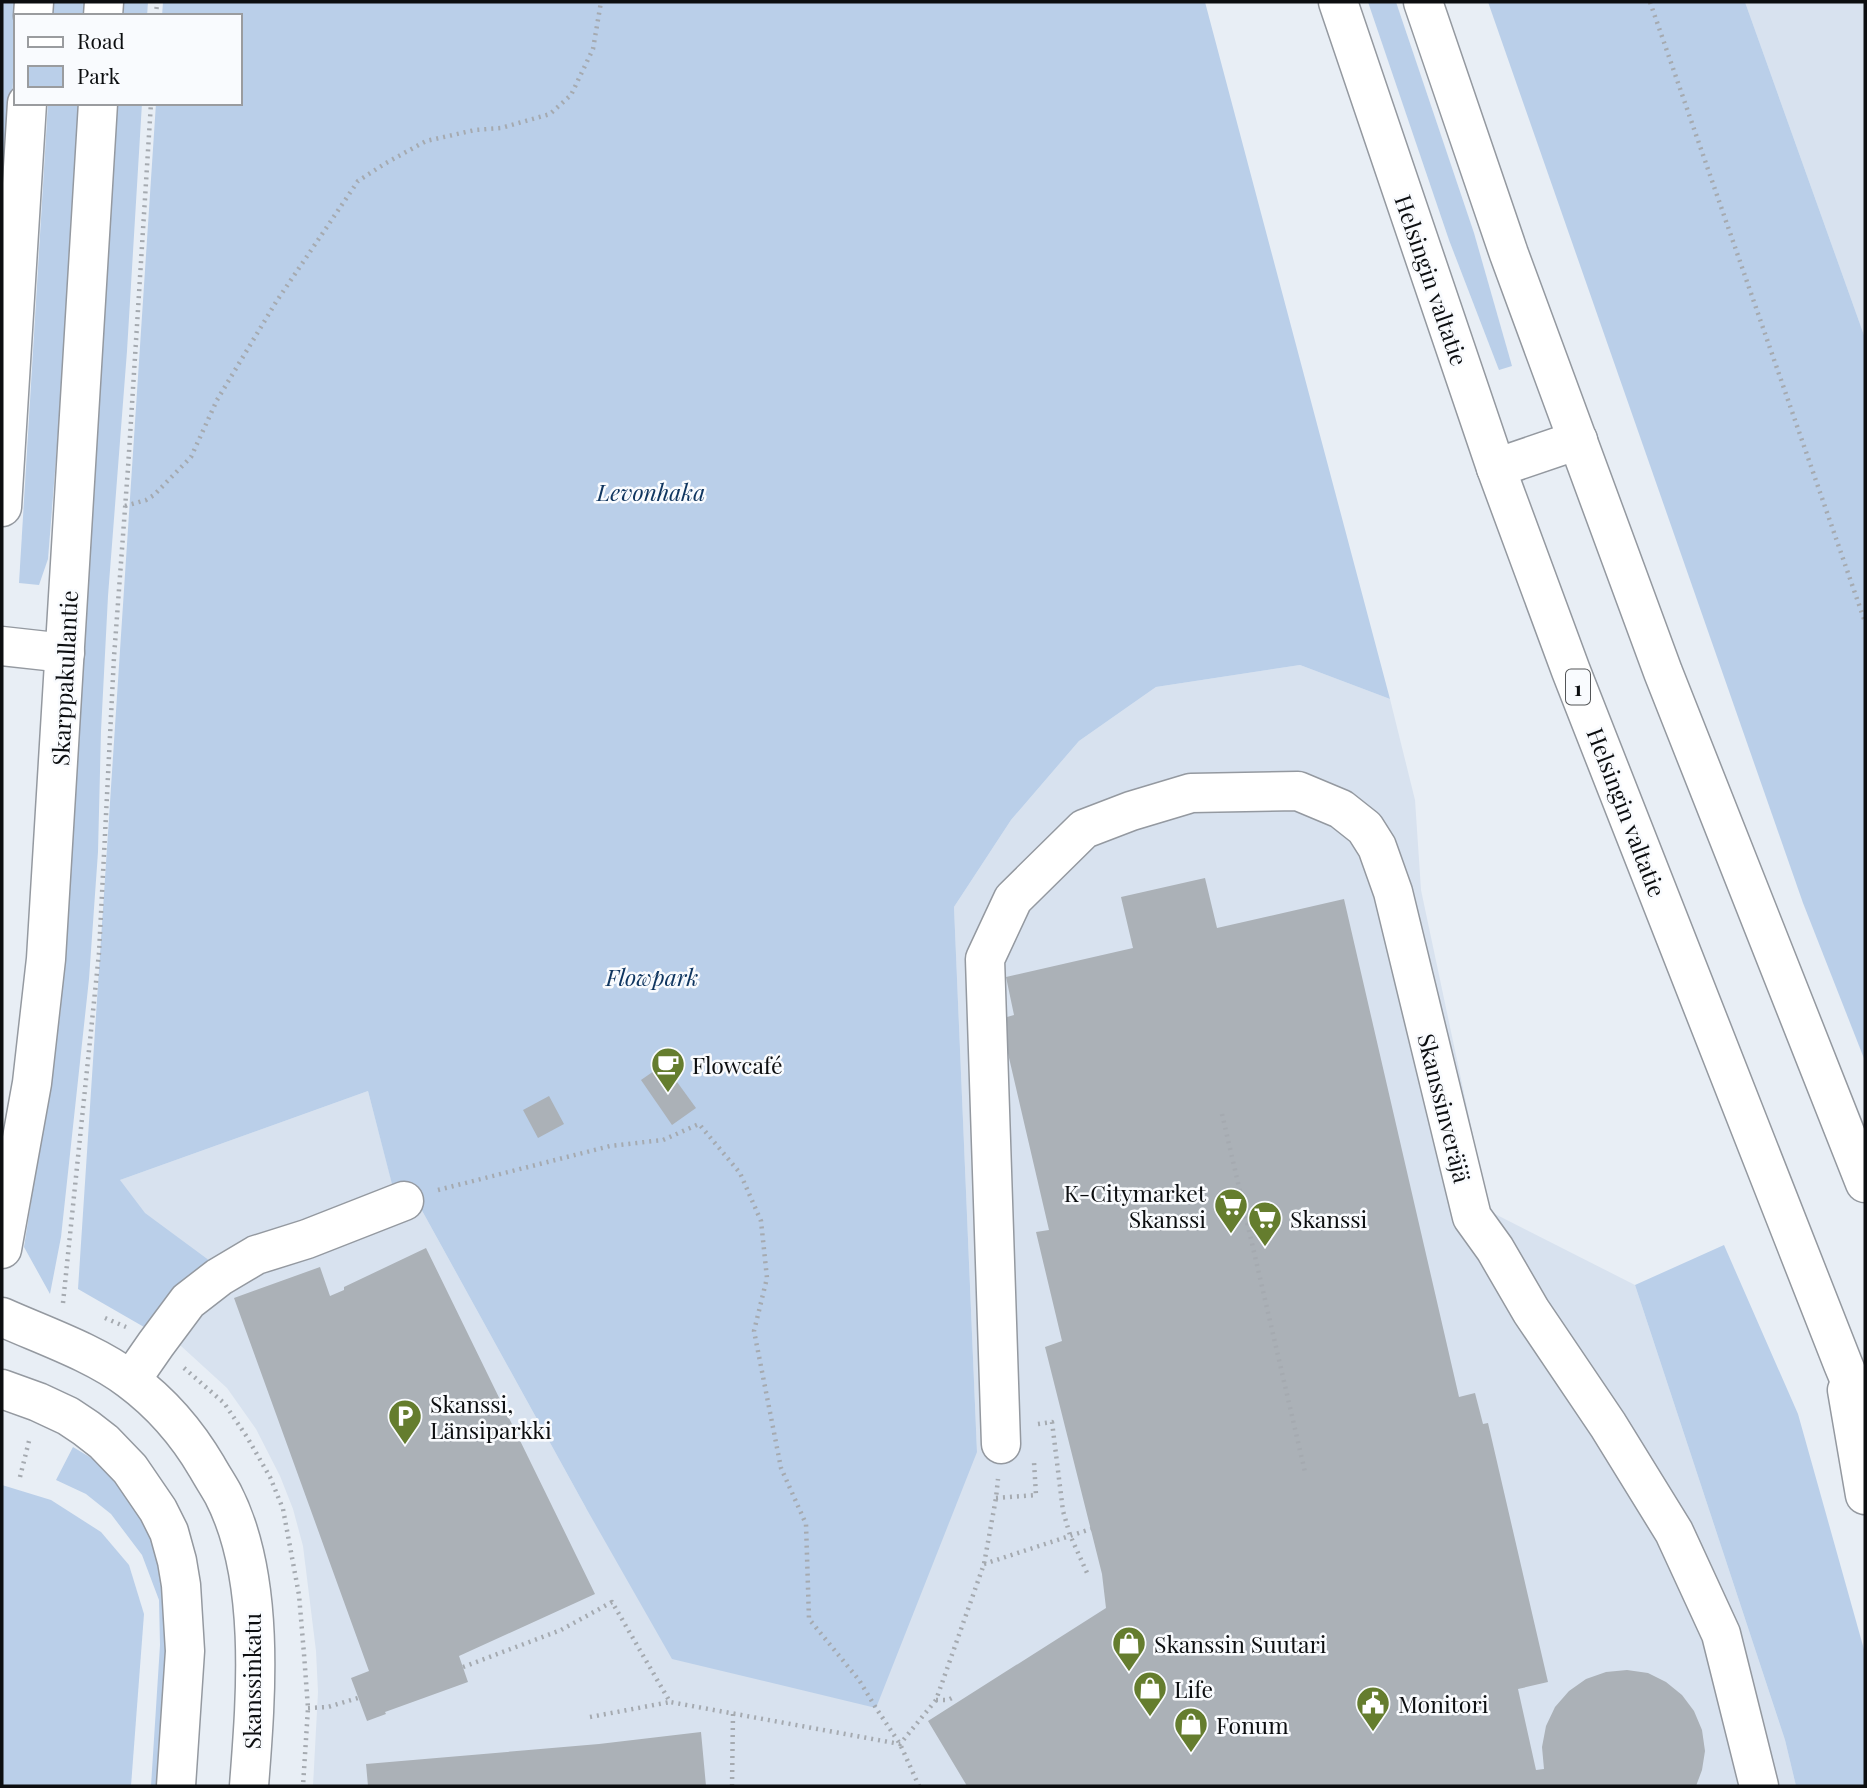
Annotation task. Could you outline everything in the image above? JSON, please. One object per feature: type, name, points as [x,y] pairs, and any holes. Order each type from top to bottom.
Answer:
[{"type":"main road","name":"Helsingin valtatie","points":[[1338,2],[1496,468],[1576,684],[1865,1417]]},
{"type":"main road","points":[[1423,2],[1509,254],[1663,672],[1865,1183]]},
{"type":"main road","points":[[2,507],[27,105]]},
{"type":"main road","name":"Skarppakullantie","points":[[2,1249],[32,1083],[44,973],[98,105]]},
{"type":"main road","points":[[1496,468],[1577,440]]},
{"type":"main road","points":[[2,646],[65,653]]},
{"type":"main road","name":"Skanssinveräjä","points":[[1022,1444],[985,959],[1013,899],[1084,829],[1191,793],[1298,791],[1341,809],[1365,828],[1377,847],[1393,891],[1472,1217],[1608,1425],[1674,1532],[1721,1634],[1759,1786]]},
{"type":"main road","points":[[131,1380],[188,1301],[219,1277],[256,1255],[307,1239],[404,1201]]},
{"type":"main road","name":"Skanssinkatu","points":[[2,1317],[76,1350],[131,1380],[178,1425],[199,1453],[224,1495],[241,1542],[255,1630],[255,1686],[249,1786]]},
{"type":"main road","points":[[1843,1364],[1865,1495]]},
{"type":"main road","points":[[2,1389],[68,1416],[104,1441],[130,1469],[158,1510],[169,1532],[181,1585],[186,1651],[176,1786]]},
{"type":"path","points":[[125,506],[154,495],[191,457],[230,378],[276,303],[358,181],[426,141],[475,130],[501,128],[550,114],[571,95],[593,49],[601,2]]},
{"type":"path","points":[[1650,2],[1865,622]]},
{"type":"path","points":[[60,1312],[99,953],[114,657],[151,105]]},
{"type":"path","points":[[1222,1114],[1305,1472]]},
{"type":"path","points":[[404,1201],[458,1184],[610,1146],[663,1140],[699,1124],[740,1172],[761,1221],[767,1278],[754,1331],[781,1468],[806,1524],[809,1619],[859,1680],[901,1744],[919,1786]]},
{"type":"path","points":[[901,1744],[936,1700],[984,1564],[996,1498],[1022,1444],[1038,1423],[1052,1422],[1063,1511],[1070,1535],[1088,1575]]},
{"type":"path","points":[[20,1477],[28,1443]]},
{"type":"path","points":[[996,1498],[1036,1495],[1022,1444]]},
{"type":"path","points":[[984,1564],[1091,1529]]},
{"type":"path","points":[[463,1667],[561,1630],[612,1602],[670,1702]]},
{"type":"path","points":[[308,1708],[328,1707],[358,1698]]},
{"type":"path","points":[[936,1700],[954,1698]]},
{"type":"path","points":[[590,1717],[670,1702],[901,1744]]},
{"type":"path","points":[[732,1786],[733,1714]]},
{"type":"shaded area","points":[[1745,2],[1865,2],[1865,338]]},
{"type":"shaded area","name":"Skanssi","points":[[1300,665],[1390,699],[1415,800],[1421,890],[1489,1211],[1635,1285],[1785,1740],[1796,1786],[313,1786],[318,1692],[316,1651],[303,1546],[293,1509],[256,1429],[227,1388],[181,1346],[136,1311],[120,1180],[368,1091],[394,1191],[409,1187],[586,1508],[977,1452],[954,907],[1011,820],[1079,741],[1156,687]]},
{"type":"green space","points":[[2,2],[18,2],[17,14],[14,14],[14,66],[2,258]]},
{"type":"green space","points":[[54,2],[87,2],[86,14],[53,14]]},
{"type":"green space","points":[[124,2],[148,2],[147,14],[123,14]]},
{"type":"green space","name":"Levonhaka","points":[[163,2],[1205,2],[1390,699],[1300,665],[1156,687],[1079,741],[1011,820],[954,907],[977,1452],[876,1708],[672,1659],[409,1187],[394,1192],[368,1091],[120,1180],[145,1213],[210,1261],[144,1327],[78,1289],[156,105],[242,105],[242,14],[162,14]]},
{"type":"green space","points":[[1368,2],[1396,2],[1474,233],[1512,366],[1499,370],[1449,240]]},
{"type":"green space","points":[[1488,2],[1745,2],[1865,338],[1865,1061],[1803,903]]},
{"type":"green space","points":[[48,105],[81,105],[48,559],[39,585],[19,583]]},
{"type":"green space","points":[[117,105],[142,105],[108,596],[98,852],[89,979],[61,1237],[50,1294],[24,1247],[60,1016]]},
{"type":"green space","points":[[1724,1245],[1798,1414],[1865,1653],[1865,1786],[1796,1786],[1785,1740],[1635,1285]]},
{"type":"green space","points":[[73,1447],[98,1462],[129,1494],[161,1549],[173,1601],[167,1786],[151,1786],[160,1645],[159,1600],[142,1555],[111,1514],[86,1494],[56,1480]]},
{"type":"green space","points":[[2,1485],[51,1500],[101,1532],[129,1565],[144,1614],[131,1786],[2,1786]]},
{"type":"building","points":[[1205,878],[1217,928],[1344,899],[1459,1397],[1475,1393],[1483,1424],[1488,1423],[1548,1682],[1518,1689],[1536,1770],[1544,1769],[1542,1747],[1546,1726],[1555,1707],[1569,1691],[1586,1679],[1606,1672],[1627,1670],[1648,1673],[1666,1682],[1682,1695],[1694,1711],[1702,1730],[1705,1751],[1696,1786],[967,1786],[928,1721],[1106,1608],[1102,1574],[1045,1347],[1062,1341],[1036,1232],[1049,1230],[1000,1019],[1014,1015],[1006,977],[1133,948],[1121,897]]},
{"type":"building","name":"Flowcafé","points":[[664,1064],[696,1108],[672,1125],[641,1080]]},
{"type":"building","points":[[549,1096],[564,1124],[538,1138],[523,1110]]},
{"type":"building","name":"Skanssi, Länsiparkki","points":[[426,1248],[595,1594],[459,1656],[468,1682],[367,1721],[351,1678],[369,1671],[234,1298],[320,1267],[330,1296]]},
{"type":"building","points":[[701,1732],[706,1786],[368,1786],[366,1764],[599,1744]]},
{"type":"place","name":"Flowcafé","points":[[668,1094]]},
{"type":"place","name":"K-Citymarket Skanssi","points":[[1231,1235]]},
{"type":"place","name":"Skanssi","points":[[1265,1248]]},
{"type":"place","name":"Skanssi, Länsiparkki","points":[[405,1446]]},
{"type":"place","name":"Skanssin Suutari","points":[[1129,1673]]},
{"type":"place","name":"Life","points":[[1150,1718]]},
{"type":"place","name":"Monitori","points":[[1373,1733]]},
{"type":"place","name":"Fonum","points":[[1191,1754]]},
{"type":"park label","name":"Flowpark","points":[[652,976]]}]
